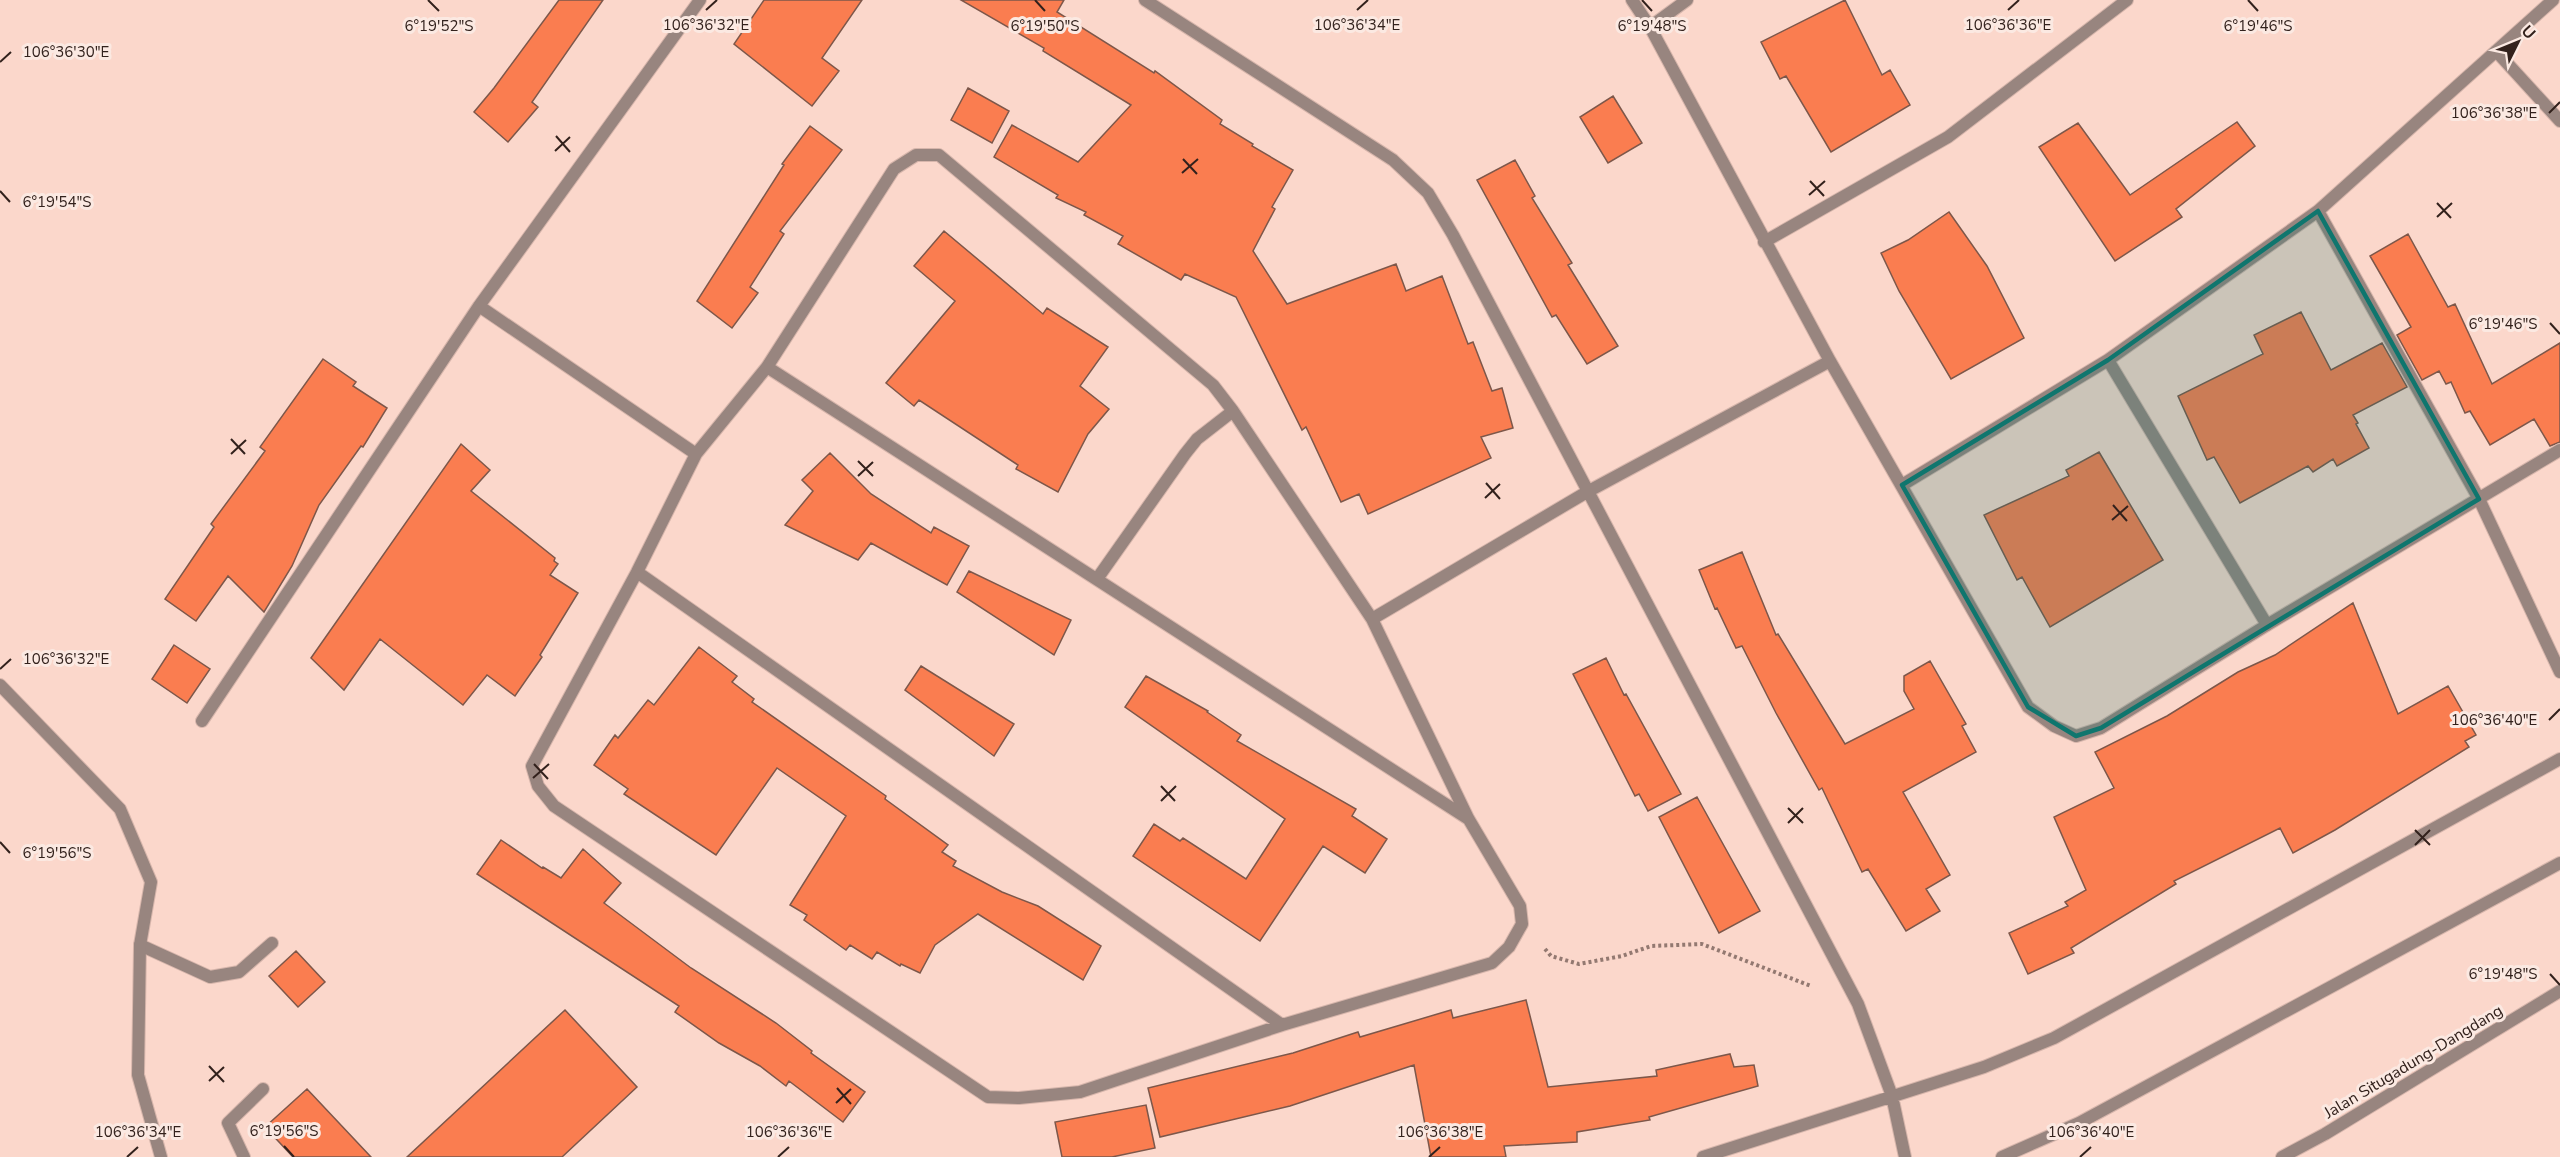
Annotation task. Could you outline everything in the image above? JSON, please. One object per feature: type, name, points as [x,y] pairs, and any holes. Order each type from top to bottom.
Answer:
[{"type":"street","points":[[202,721],[479,306],[700,0]]},
{"type":"street","points":[[1144,0],[1393,160],[1428,193],[1453,235],[1858,1004],[1893,1096],[1905,1157]]},
{"type":"street","points":[[1632,0],[1650,27],[1830,361],[2028,707],[2054,726],[2076,736],[2101,728],[2267,625],[2560,450]]},
{"type":"street","points":[[1650,27],[1687,0]]},
{"type":"street","points":[[1764,242],[1948,138],[2127,0]]},
{"type":"street","points":[[1902,485],[2108,360],[2318,211],[2553,0]]},
{"type":"street","points":[[2496,51],[2560,121]]},
{"type":"street","points":[[939,154],[1213,385],[1233,411],[1372,619],[1467,818],[1520,906],[1522,924],[1509,947],[1492,963],[1282,1024],[1080,1092],[1019,1098],[988,1097],[554,806],[538,786],[532,766],[637,572],[696,454],[767,367],[894,169],[916,155],[939,154]]},
{"type":"street","points":[[2318,211],[2479,499],[2560,672]]},
{"type":"street","points":[[479,306],[696,454]]},
{"type":"street","points":[[2108,360],[2267,625]]},
{"type":"street","points":[[1372,619],[1587,492],[1830,361]]},
{"type":"street","points":[[767,367],[1467,818]]},
{"type":"street","points":[[1096,579],[1185,454],[1197,440],[1233,411]]},
{"type":"street","points":[[637,572],[1282,1024]]},
{"type":"street","points":[[0,685],[120,809],[151,882],[140,945],[138,1075],[161,1157]]},
{"type":"street","points":[[1703,1157],[1984,1067],[2054,1038],[2560,759]]},
{"type":"street","points":[[2002,1157],[2079,1123],[2560,863]]},
{"type":"street","points":[[140,945],[210,977],[239,972],[272,943]]},
{"type":"street","name":"Jalan Situgadung-Dangdang","points":[[2282,1157],[2325,1134],[2560,991]]},
{"type":"street","points":[[244,1157],[228,1123],[263,1089]]},
{"type":"path","points":[[1522,924],[1551,956],[1579,964],[1622,956],[1651,946],[1702,944],[1858,1004]]},
{"type":"highlighted area","points":[[2318,211],[2479,499],[2101,728],[2076,736],[2028,707],[1902,485],[2108,360]]},
{"type":"building","points":[[559,0],[603,0],[532,102],[538,107],[508,142],[474,112]]},
{"type":"building","points":[[764,0],[862,0],[822,58],[839,71],[812,106],[734,44]]},
{"type":"building","points":[[961,0],[1064,0],[1057,12],[1154,73],[1155,71],[1222,120],[1220,124],[1293,170],[1272,207],[1275,209],[1253,251],[1287,304],[1396,264],[1406,291],[1442,276],[1468,344],[1473,342],[1492,391],[1502,388],[1513,428],[1481,437],[1491,458],[1368,514],[1359,494],[1341,502],[1306,427],[1302,430],[1236,297],[1185,274],[1181,280],[1118,244],[1123,236],[1084,215],[1086,212],[1056,198],[1058,195],[994,157],[1012,125],[1078,162],[1131,105],[1043,51],[1044,48]]},
{"type":"building","points":[[1845,0],[1882,75],[1890,70],[1910,105],[1831,152],[1786,76],[1780,79],[1761,42]]},
{"type":"building","points":[[968,88],[1009,111],[992,143],[951,120]]},
{"type":"building","points":[[1613,96],[1642,143],[1608,163],[1580,117]]},
{"type":"building","points":[[2237,122],[2255,146],[2176,209],[2182,217],[2115,261],[2039,147],[2078,123],[2130,195]]},
{"type":"building","points":[[810,126],[842,150],[780,231],[784,234],[750,287],[758,293],[732,328],[697,301],[784,165],[782,164]]},
{"type":"building","points":[[1515,160],[1535,196],[1532,198],[1572,263],[1568,265],[1618,346],[1587,364],[1556,315],[1552,317],[1477,180]]},
{"type":"building","points":[[1949,212],[1987,266],[2024,338],[1951,379],[1899,291],[1881,253],[1908,240]]},
{"type":"building","points":[[944,231],[1043,314],[1047,308],[1108,347],[1080,386],[1109,409],[1088,434],[1058,492],[1016,469],[1018,465],[919,400],[914,406],[886,383],[955,301],[914,266]]},
{"type":"building","points":[[2408,234],[2448,307],[2455,304],[2492,384],[2560,343],[2560,442],[2550,446],[2534,419],[2490,445],[2470,411],[2465,413],[2451,382],[2446,384],[2439,371],[2422,380],[2397,335],[2411,327],[2370,256]]},
{"type":"building","points":[[2301,312],[2331,370],[2382,343],[2407,387],[2353,415],[2369,448],[2337,466],[2333,459],[2313,472],[2308,466],[2240,503],[2214,457],[2207,460],[2178,396],[2263,354],[2254,335]]},
{"type":"building","points":[[323,359],[356,382],[353,386],[387,408],[363,447],[361,446],[319,505],[292,566],[264,612],[228,576],[196,621],[165,599],[214,527],[211,524],[265,451],[260,447]]},
{"type":"building","points":[[461,444],[490,470],[471,491],[555,558],[554,561],[558,564],[550,575],[578,593],[540,655],[542,657],[515,696],[487,675],[463,705],[380,639],[344,690],[311,658]]},
{"type":"building","points":[[2099,452],[2163,560],[2050,627],[2022,577],[2017,580],[1984,515],[2069,476],[2066,470]]},
{"type":"building","points":[[830,453],[871,494],[931,533],[934,527],[969,546],[947,585],[871,543],[858,560],[785,525],[813,491],[802,480]]},
{"type":"building","points":[[1742,552],[1776,635],[1778,634],[1845,744],[1914,709],[1904,691],[1904,676],[1930,661],[1966,724],[1962,726],[1976,752],[1903,792],[1950,875],[1926,889],[1940,911],[1906,931],[1868,869],[1862,872],[1822,788],[1819,790],[1742,646],[1736,648],[1717,608],[1715,609],[1699,570]]},
{"type":"building","points":[[969,571],[1071,620],[1054,655],[957,592]]},
{"type":"building","points":[[2353,603],[2398,714],[2448,686],[2476,735],[2465,741],[2469,747],[2335,830],[2293,853],[2280,828],[2174,881],[2176,884],[2071,948],[2074,953],[2028,974],[2009,933],[2068,906],[2065,902],[2086,890],[2054,817],[2114,788],[2095,752],[2167,716],[2238,672],[2275,655]]},
{"type":"building","points":[[174,645],[210,669],[187,703],[152,679]]},
{"type":"building","points":[[699,647],[737,676],[732,682],[754,699],[752,702],[886,796],[885,799],[948,845],[942,852],[956,861],[953,866],[1002,892],[1038,906],[1101,946],[1083,980],[978,914],[935,945],[920,973],[901,964],[900,966],[877,952],[872,959],[850,945],[846,950],[804,920],[807,915],[790,905],[846,816],[777,768],[716,855],[624,794],[628,789],[594,765],[615,735],[618,738],[648,700],[654,705]]},
{"type":"building","points":[[1606,658],[1624,695],[1626,694],[1681,794],[1648,811],[1639,794],[1635,796],[1573,674]]},
{"type":"building","points":[[921,666],[1014,724],[994,756],[905,690]]},
{"type":"building","points":[[1146,676],[1208,711],[1241,735],[1237,741],[1356,809],[1352,816],[1387,839],[1365,873],[1323,846],[1260,941],[1133,856],[1154,824],[1180,841],[1183,838],[1246,879],[1285,819],[1125,707]]},
{"type":"building","points":[[1697,797],[1760,911],[1719,933],[1659,817]]},
{"type":"building","points":[[501,840],[561,878],[583,849],[621,883],[604,903],[691,968],[776,1023],[812,1051],[811,1053],[865,1092],[843,1122],[789,1081],[786,1086],[760,1066],[719,1043],[675,1012],[679,1006],[477,874]]},
{"type":"building","points":[[296,951],[325,982],[298,1007],[269,976]]},
{"type":"building","points":[[1526,1000],[1548,1087],[1657,1076],[1656,1070],[1730,1054],[1734,1067],[1754,1065],[1758,1086],[1649,1117],[1650,1120],[1577,1132],[1577,1142],[1504,1146],[1506,1157],[1431,1157],[1414,1065],[1290,1106],[1160,1137],[1148,1088],[1293,1053],[1358,1032],[1360,1037],[1451,1010],[1453,1018]]},
{"type":"building","points":[[565,1010],[637,1087],[562,1157],[407,1157]]},
{"type":"building","points":[[307,1089],[371,1157],[293,1157],[265,1127]]},
{"type":"building","points":[[1146,1105],[1155,1148],[1112,1157],[1062,1157],[1055,1122]]}]
